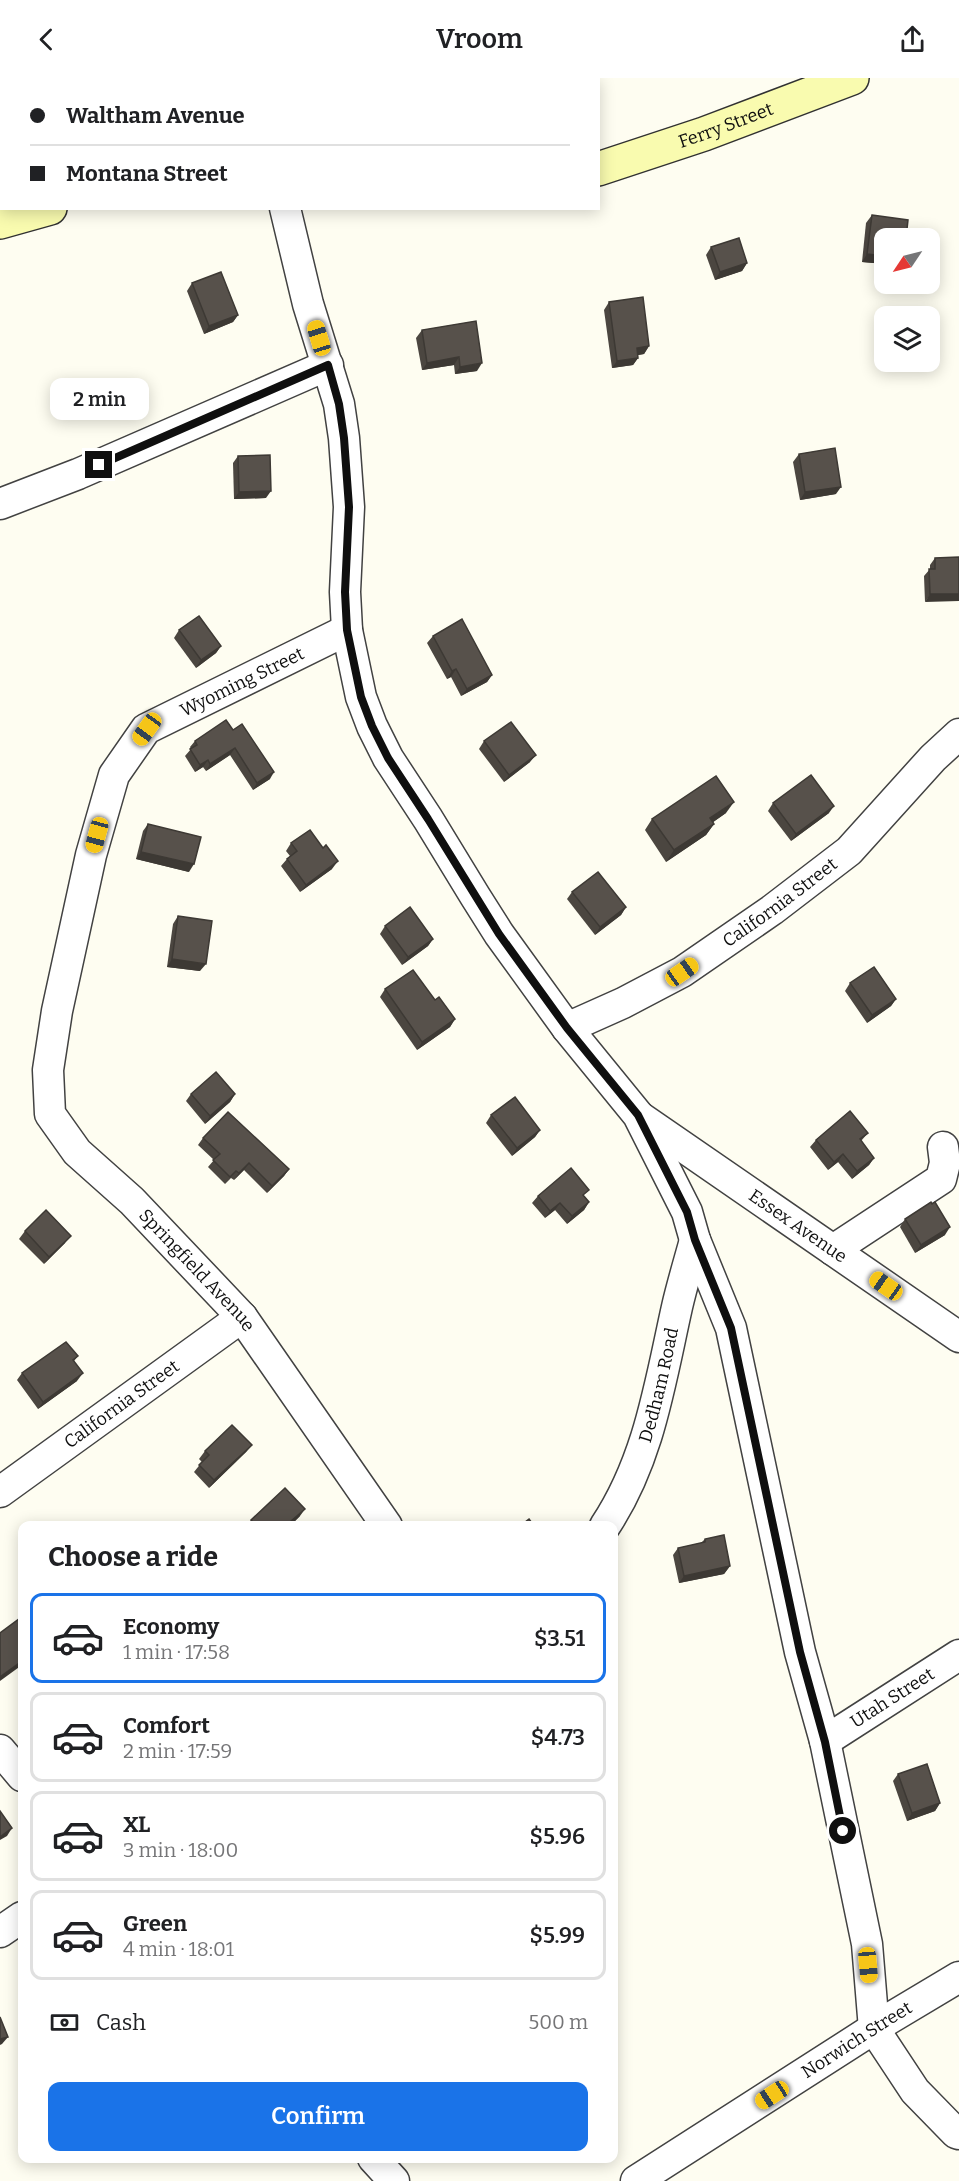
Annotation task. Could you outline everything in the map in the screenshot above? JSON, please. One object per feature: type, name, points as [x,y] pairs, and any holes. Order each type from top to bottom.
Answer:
[{"type":"main road","name":"Ferry Street","points":[[600,168],[695,137],[852,78]]},
{"type":"main road","points":[[0,222],[43,210]]},
{"type":"street","points":[[285,210],[308,304],[339,404],[349,507],[345,592],[347,630],[361,697],[388,758],[499,934],[567,1028],[638,1115],[683,1203],[695,1240],[731,1328],[800,1652],[825,1742],[867,1944],[874,2029],[915,2091],[959,2134]]},
{"type":"street","points":[[0,504],[78,474],[328,365]]},
{"type":"street","name":"Wyoming Street","points":[[57,1011],[92,855],[114,775],[147,729],[347,630]]},
{"type":"street","name":"California Street","points":[[567,1028],[623,1003],[682,972],[772,910],[849,851],[933,758],[959,734]]},
{"type":"street","name":"Springfield Avenue","points":[[57,1011],[48,1070],[50,1114],[77,1152],[132,1201],[242,1317],[384,1521]]},
{"type":"street","name":"Essex Avenue","points":[[638,1115],[958,1335]]},
{"type":"street","points":[[833,1250],[941,1179],[945,1163],[943,1147]]},
{"type":"street","name":"Dedham Road","points":[[608,1521],[633,1477],[646,1440],[662,1381],[677,1305],[695,1240]]},
{"type":"street","points":[[677,1305],[718,1295]]},
{"type":"street","name":"California Street","points":[[0,1492],[242,1317]]},
{"type":"street","name":"Utah Street","points":[[825,1742],[959,1655]]},
{"type":"street","points":[[0,1750],[18,1771]]},
{"type":"street","points":[[0,1932],[18,1920]]},
{"type":"street","name":"Norwich Street","points":[[636,2181],[959,1977]]},
{"type":"street","points":[[378,2163],[394,2181]]},
{"type":"building","points":[[872,215],[908,220],[907,228],[874,228],[874,255],[867,254]]},
{"type":"building","points":[[739,238],[747,263],[720,272],[711,247]]},
{"type":"building","points":[[221,272],[238,315],[209,326],[192,283]]},
{"type":"building","points":[[643,297],[649,346],[637,348],[638,358],[617,361],[609,302]]},
{"type":"building","points":[[476,321],[482,363],[460,367],[459,357],[427,363],[422,330]]},
{"type":"building","points":[[835,448],[841,487],[805,492],[799,454]]},
{"type":"building","points":[[270,455],[271,491],[239,492],[238,456]]},
{"type":"building","points":[[959,557],[959,594],[930,594],[929,569],[935,569],[935,558]]},
{"type":"building","points":[[199,616],[221,646],[201,660],[179,630]]},
{"type":"building","points":[[462,619],[492,675],[467,689],[456,669],[452,671],[433,636]]},
{"type":"building","points":[[226,720],[233,730],[242,724],[274,772],[257,783],[235,748],[210,764],[208,760],[200,765],[190,749],[197,745],[195,741]]},
{"type":"building","points":[[511,722],[536,755],[509,775],[484,741]]},
{"type":"building","points":[[811,775],[834,806],[796,834],[773,803]]},
{"type":"building","points":[[716,776],[734,802],[710,818],[714,824],[674,850],[652,819]]},
{"type":"building","points":[[148,824],[201,837],[194,864],[141,852]]},
{"type":"building","points":[[310,830],[323,848],[326,845],[338,861],[306,885],[287,859],[297,851],[291,843]]},
{"type":"building","points":[[598,872],[626,907],[600,927],[572,892]]},
{"type":"building","points":[[410,907],[433,939],[408,957],[385,926]]},
{"type":"building","points":[[178,916],[212,921],[206,964],[172,959]]},
{"type":"building","points":[[874,967],[896,999],[872,1015],[850,983]]},
{"type":"building","points":[[413,970],[435,1000],[439,997],[455,1019],[422,1042],[385,989]]},
{"type":"building","points":[[216,1072],[235,1094],[210,1116],[191,1094]]},
{"type":"building","points":[[515,1097],[540,1130],[517,1148],[491,1115]]},
{"type":"building","points":[[850,1111],[868,1133],[860,1139],[874,1158],[857,1171],[843,1154],[834,1162],[816,1140]]},
{"type":"building","points":[[228,1112],[289,1169],[272,1186],[249,1163],[239,1173],[236,1171],[230,1177],[213,1160],[220,1154],[203,1138]]},
{"type":"building","points":[[571,1168],[589,1190],[583,1195],[589,1202],[572,1216],[560,1203],[550,1211],[538,1196]]},
{"type":"building","points":[[931,1202],[932,1204],[935,1202],[950,1227],[921,1245],[905,1219]]},
{"type":"building","points":[[46,1210],[71,1236],[49,1257],[25,1231]]},
{"type":"building","points":[[66,1342],[78,1356],[73,1360],[83,1373],[43,1402],[22,1373]]},
{"type":"building","points":[[232,1425],[252,1445],[214,1480],[199,1465],[209,1455],[205,1451]]},
{"type":"building","points":[[285,1488],[305,1509],[291,1521],[251,1520]]},
{"type":"building","points":[[724,1535],[730,1566],[684,1576],[678,1548]]},
{"type":"building","points":[[18,1620],[18,1664],[0,1677],[0,1633]]},
{"type":"building","points":[[927,1764],[940,1803],[912,1813],[898,1774]]},
{"type":"building","points":[[0,1811],[12,1828],[0,1837]]},
{"type":"building","points":[[0,2017],[8,2037],[0,2039]]},
{"type":"route","points":[[99,465],[328,365],[339,404],[344,438],[349,507],[345,592],[347,630],[361,697],[388,758],[499,934],[567,1028],[638,1115],[687,1212],[695,1240],[731,1328],[800,1652],[825,1742],[843,1831]]}]
